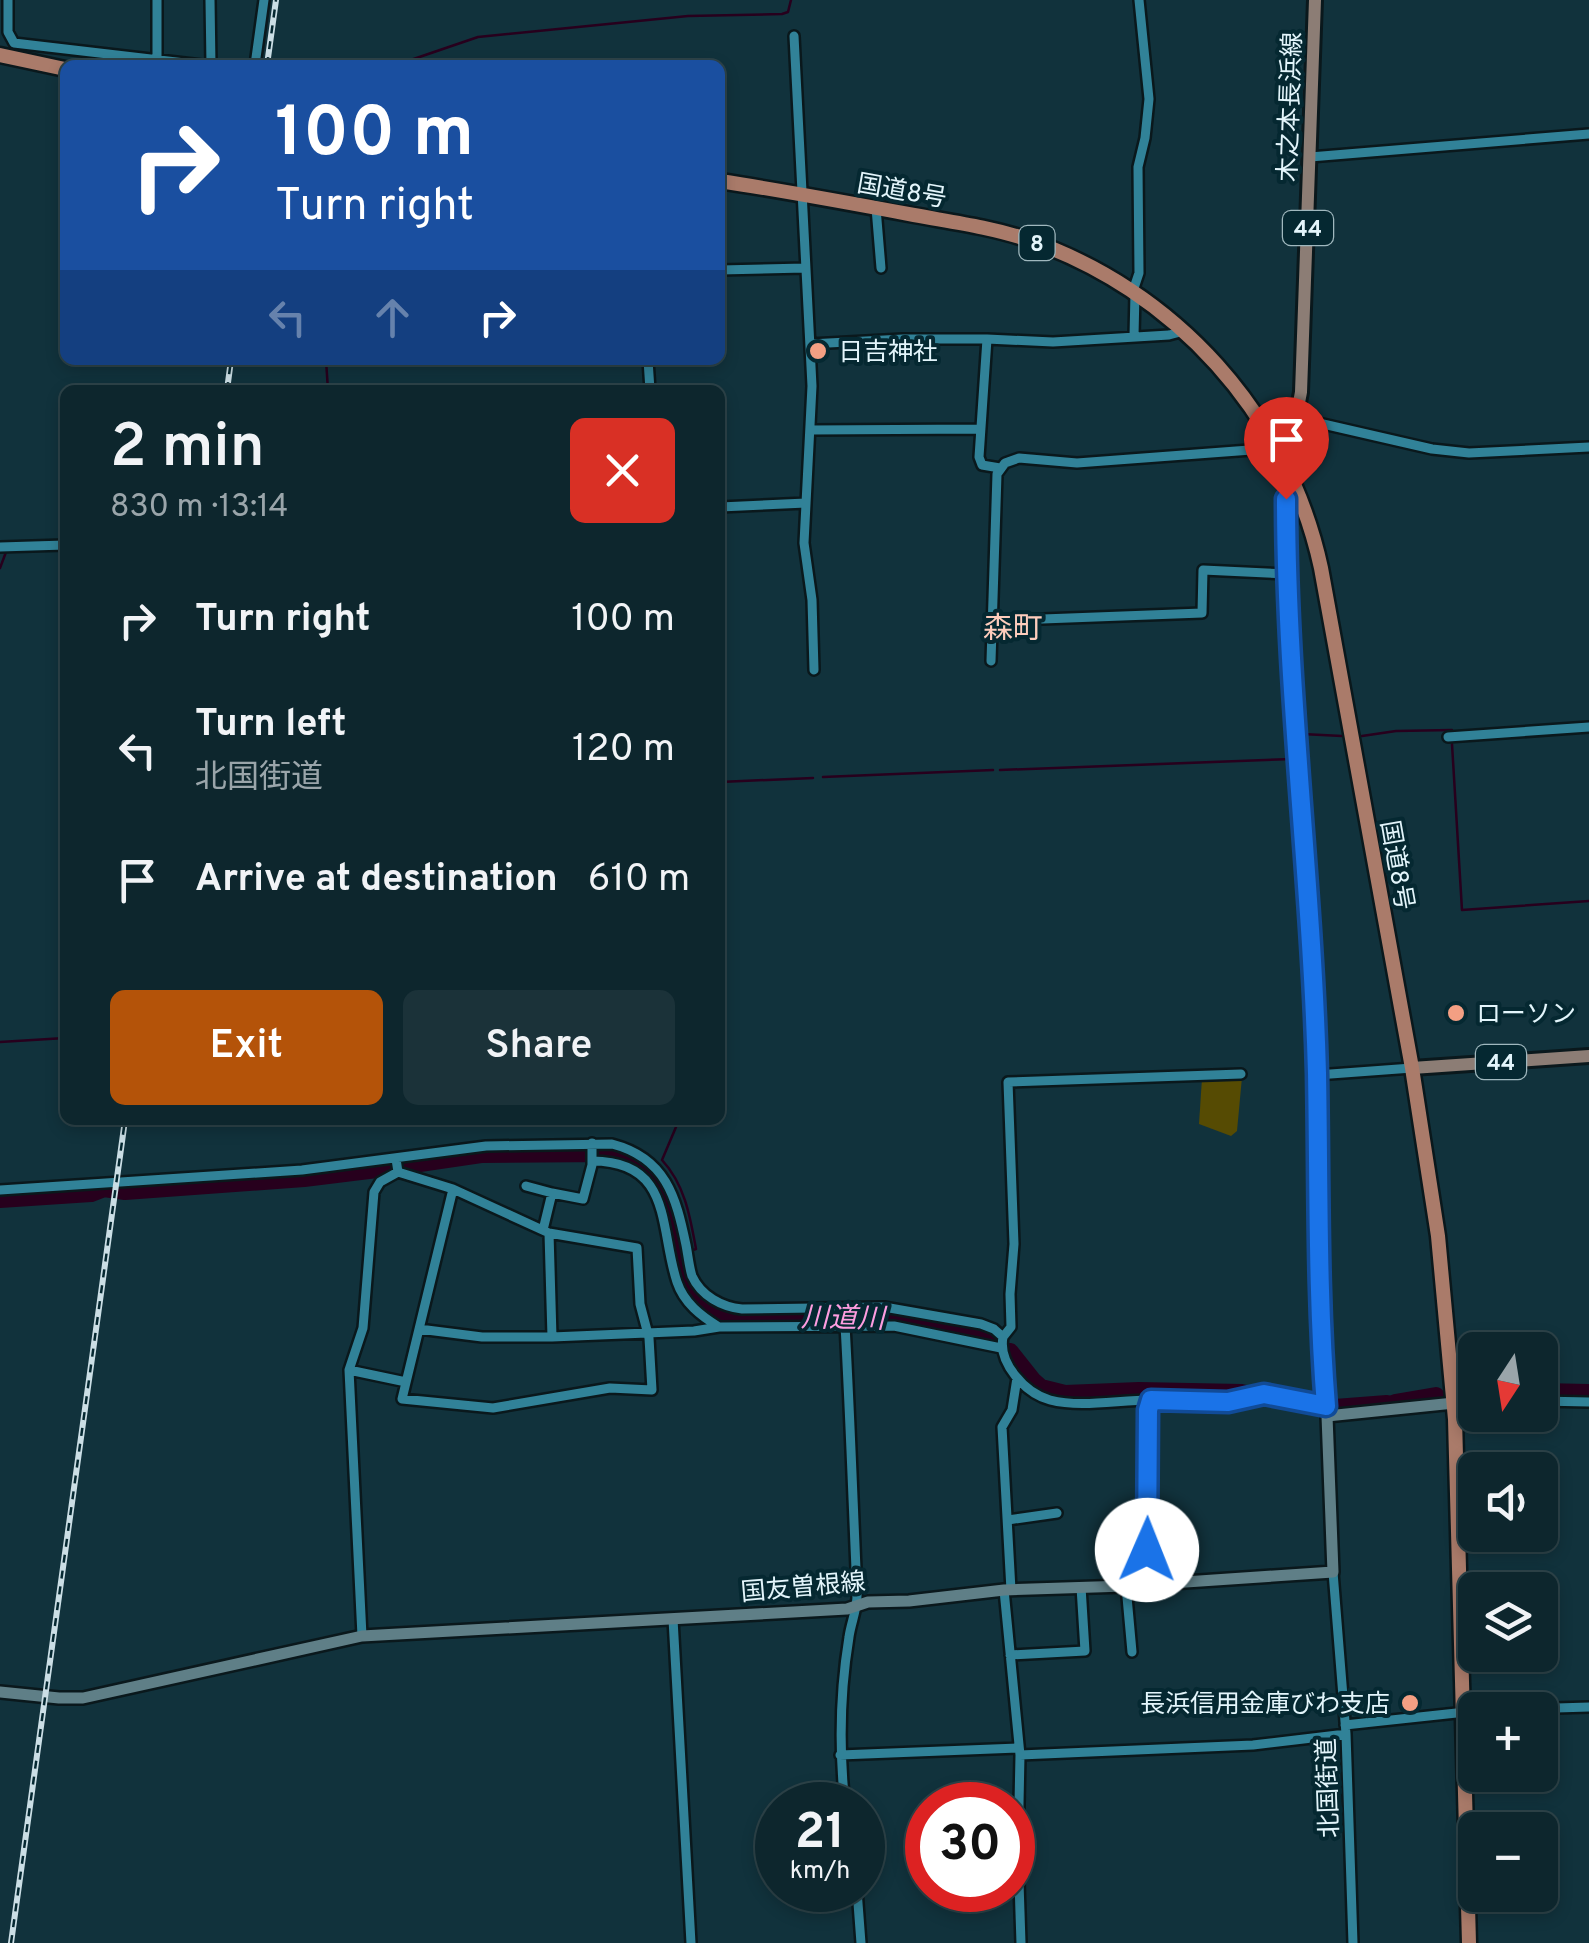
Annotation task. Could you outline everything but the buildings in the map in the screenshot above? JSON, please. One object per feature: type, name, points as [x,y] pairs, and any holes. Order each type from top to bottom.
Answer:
[{"type":"highway","points":[[0,55],[60,68]]},
{"type":"highway","name":"国道8号","points":[[725,181],[992,230],[1076,259],[1134,292],[1217,363],[1238,388],[1295,483],[1321,568],[1412,1068],[1438,1236],[1454,1403],[1469,1692]]},
{"type":"highway","name":"国道8号","points":[[1469,1943],[1470,1792]]},
{"type":"main road","name":"木之本長浜線","points":[[1277,448],[1286,440],[1296,418],[1301,392],[1315,0]]},
{"type":"main road","name":"44","points":[[1412,1068],[1589,1056]]},
{"type":"main road","points":[[1333,1572],[1326,1411],[1454,1403]]},
{"type":"main road","name":"国友曽根線","points":[[0,1692],[83,1698],[362,1636],[847,1609],[868,1602],[909,1602],[1008,1590],[1333,1572]]},
{"type":"street","points":[[8,0],[8,32],[14,43],[158,60],[156,0]]},
{"type":"street","points":[[210,0],[211,60]]},
{"type":"street","points":[[255,60],[264,0]]},
{"type":"street","points":[[1134,336],[1134,292],[1140,273],[1138,167],[1148,98],[1139,0]]},
{"type":"street","points":[[794,36],[810,344],[811,430],[804,544],[812,600],[814,670]]},
{"type":"street","points":[[1310,157],[1589,134]]},
{"type":"street","points":[[876,208],[881,268]]},
{"type":"street","points":[[725,270],[805,268]]},
{"type":"street","points":[[810,344],[903,339],[1053,342],[1184,331]]},
{"type":"street","points":[[987,339],[980,463],[1000,468]]},
{"type":"street","points":[[1296,418],[1432,449],[1469,453],[1589,447]]},
{"type":"street","points":[[811,430],[980,429]]},
{"type":"street","points":[[991,662],[994,526],[1000,468],[1006,462],[1019,458],[1078,463],[1277,448]]},
{"type":"street","points":[[0,1190],[302,1170],[486,1146],[592,1153],[624,1147],[659,1171],[674,1196],[692,1277],[710,1298],[724,1306],[894,1308],[981,1324],[994,1329],[1017,1378],[1038,1395],[1064,1403],[1228,1402],[1264,1394],[1326,1411],[1316,1075],[1288,574],[1286,499],[1288,488],[1295,483]]},
{"type":"street","points":[[725,507],[806,504]]},
{"type":"street","points":[[0,535],[1,547],[60,545]]},
{"type":"street","points":[[992,622],[1202,613],[1203,570],[1288,574]]},
{"type":"street","points":[[1448,737],[1589,727]]},
{"type":"street","points":[[1316,1075],[1412,1068]]},
{"type":"street","points":[[1002,1342],[1011,1327],[1014,1244],[1008,1082],[1241,1074]]},
{"type":"street","points":[[526,1186],[583,1199],[592,1153]]},
{"type":"street","points":[[592,1153],[624,1166],[649,1184],[661,1205],[678,1284],[696,1310],[719,1327]]},
{"type":"street","points":[[396,1159],[398,1172]]},
{"type":"street","points":[[362,1636],[350,1370],[363,1328],[374,1192],[380,1182],[398,1172],[453,1189],[546,1232],[637,1248],[652,1390],[610,1388],[493,1408],[402,1399],[453,1189]]},
{"type":"street","points":[[552,1192],[546,1232],[552,1337]]},
{"type":"street","points":[[843,1782],[840,1755],[849,1637],[856,1605],[845,1325]]},
{"type":"street","points":[[418,1329],[482,1337],[552,1337],[719,1327],[894,1326],[1002,1342]]},
{"type":"street","points":[[350,1370],[406,1382]]},
{"type":"street","points":[[1017,1378],[1012,1410],[1002,1428],[1010,1655],[1019,1752],[1020,1943]]},
{"type":"street","points":[[1147,1584],[1151,1400]]},
{"type":"street","points":[[1558,1401],[1589,1402]]},
{"type":"street","points":[[1454,1403],[1458,1403]]},
{"type":"street","points":[[1008,1520],[1057,1514]]},
{"type":"street","name":"北国街道","points":[[1333,1572],[1345,1729],[1353,1943]]},
{"type":"street","points":[[1126,1586],[1132,1652]]},
{"type":"street","points":[[1010,1655],[1085,1651],[1081,1587]]},
{"type":"street","points":[[674,1620],[691,1943]]},
{"type":"street","points":[[1558,1708],[1589,1707]]},
{"type":"street","points":[[840,1755],[1253,1745],[1458,1713]]},
{"type":"street","points":[[859,1912],[861,1943]]},
{"type":"shaded area","points":[[1242,1077],[1237,1131],[1231,1136],[1199,1124],[1202,1078]]},
{"type":"waterway","points":[[411,60],[478,37],[688,16],[782,14],[788,12],[791,0]]},
{"type":"waterway","points":[[326,365],[328,385]]},
{"type":"waterway","points":[[14,542],[60,540]]},
{"type":"waterway","points":[[0,568],[6,552]]},
{"type":"waterway","points":[[1362,736],[1452,730]]},
{"type":"waterway","points":[[1000,770],[1293,759],[1292,733]]},
{"type":"waterway","points":[[1302,734],[1342,736]]},
{"type":"waterway","points":[[1452,744],[1462,910],[1589,901]]},
{"type":"waterway","points":[[823,777],[993,770]]},
{"type":"waterway","points":[[725,782],[813,778]]},
{"type":"waterway","points":[[0,1042],[60,1038]]},
{"type":"waterway","points":[[676,1125],[662,1160],[685,1202],[696,1249],[693,1250]]},
{"type":"waterway","points":[[406,1165],[481,1154],[609,1153],[641,1167],[660,1187],[690,1287],[706,1305],[734,1317],[893,1316],[992,1337]]},
{"type":"waterway","points":[[0,1199],[91,1193],[104,1188],[125,1191],[304,1178],[385,1168]]},
{"type":"waterway","name":"川道川","points":[[1010,1352],[1041,1388],[1065,1394],[1242,1393]]},
{"type":"waterway","name":"川道川","points":[[1558,1392],[1589,1393]]},
{"type":"waterway","name":"川道川","points":[[1395,1403],[1436,1396]]},
{"type":"waterway","name":"川道川","points":[[1335,1408],[1387,1404]]},
{"type":"railway","points":[[268,60],[276,0]]},
{"type":"railway","points":[[228,385],[230,365]]},
{"type":"railway","points":[[11,1943],[124,1125]]},
{"type":"place","name":"日吉神社","points":[[818,351]]},
{"type":"place","name":"ローソン","points":[[1456,1013]]},
{"type":"place","name":"長浜信用金庫びわ支店","points":[[1410,1703]]},
{"type":"district","name":"森町","points":[[1013,628]]},
{"type":"route","points":[[1147,1550],[1151,1400],[1228,1402],[1264,1394],[1326,1406],[1317,1074],[1286,499]]}]
